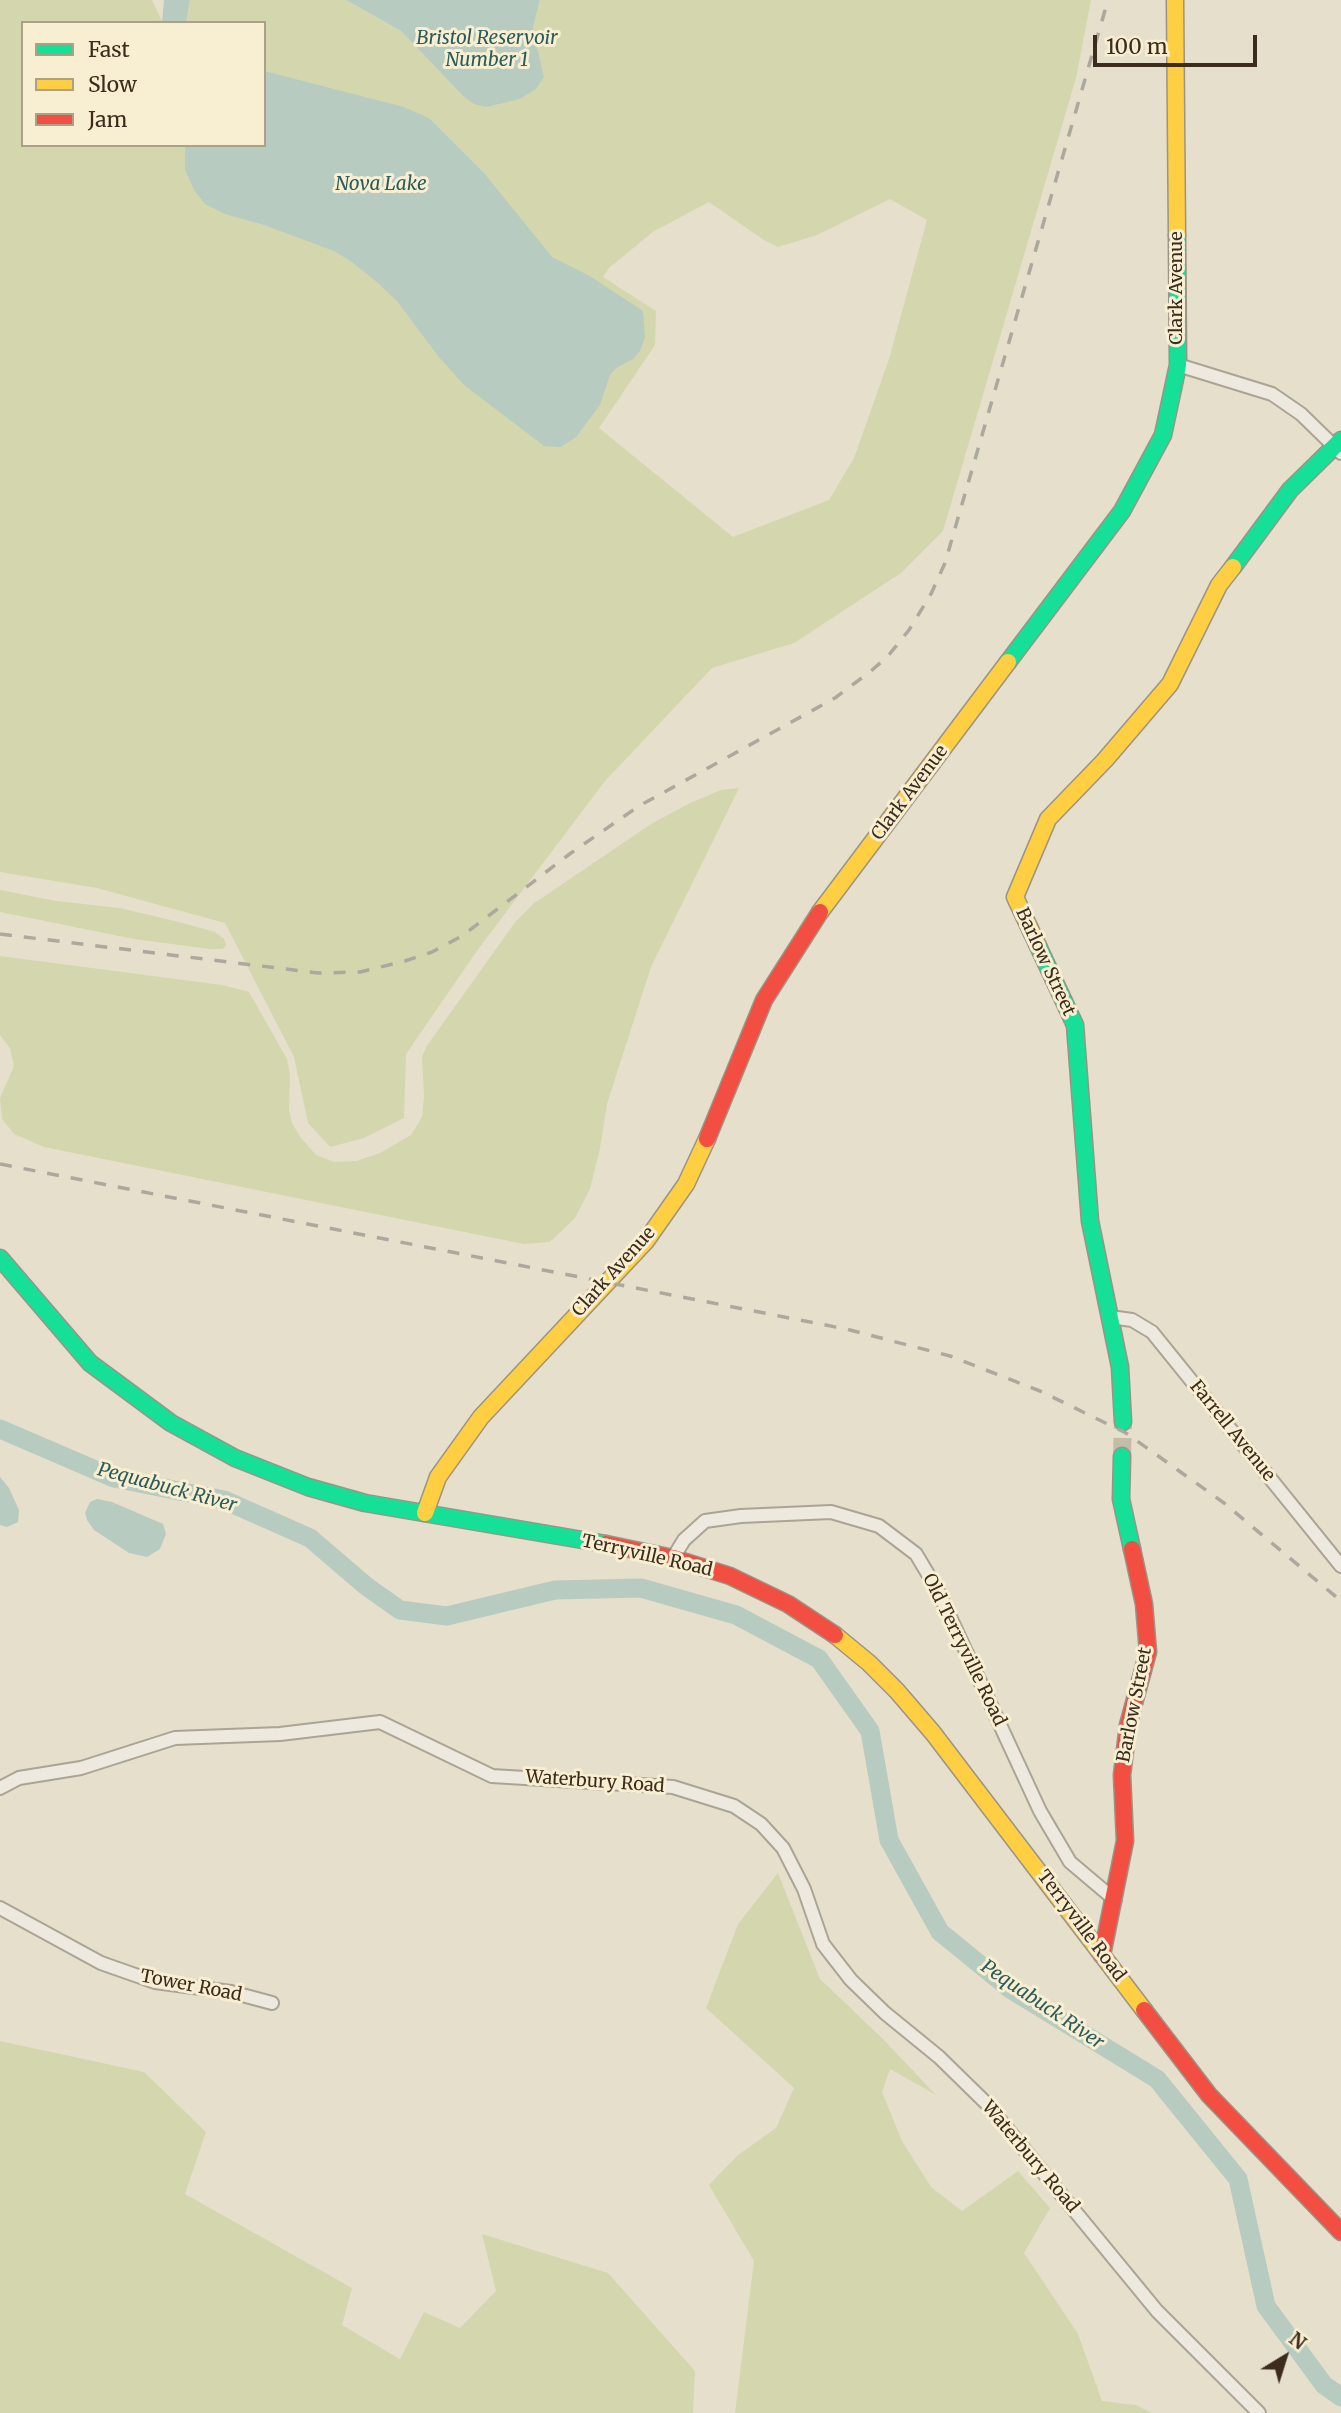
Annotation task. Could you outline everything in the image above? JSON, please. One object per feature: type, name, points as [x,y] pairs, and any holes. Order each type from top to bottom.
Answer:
[{"type":"main road","name":"Clark Avenue","points":[[425,1513],[438,1477],[475,1424],[646,1241],[686,1184],[709,1136],[764,1000],[820,912],[1122,511],[1163,435],[1178,365],[1175,0]]},
{"type":"main road","name":"Barlow Street","points":[[1123,1422],[1120,1367],[1090,1221],[1075,1026],[1015,897],[1048,819],[1105,760],[1170,684],[1219,585],[1290,490],[1339,446]]},
{"type":"main road","name":"Terryville Road","points":[[0,1258],[90,1363],[171,1423],[235,1458],[308,1487],[365,1503],[673,1558],[730,1576],[788,1604],[837,1636],[869,1663],[933,1733],[1209,2095],[1341,2232]]},
{"type":"main road","name":"Barlow Street","points":[[1102,1955],[1125,1841],[1122,1775],[1128,1725],[1146,1663],[1148,1641],[1144,1604],[1121,1499],[1122,1456]]},
{"type":"street","points":[[1178,365],[1272,394],[1308,419],[1339,446]]},
{"type":"street","name":"Farrell Avenue","points":[[1110,1317],[1132,1320],[1152,1332],[1341,1566]]},
{"type":"street","name":"Old Terryville Road","points":[[673,1558],[684,1540],[705,1521],[741,1516],[831,1512],[879,1526],[916,1554],[938,1591],[1040,1811],[1070,1862],[1115,1900]]},
{"type":"street","name":"Waterbury Road","points":[[0,1788],[19,1778],[81,1768],[175,1738],[281,1734],[380,1722],[492,1776],[673,1787],[734,1806],[761,1824],[783,1848],[804,1889],[823,1944],[851,1980],[884,2013],[939,2057],[986,2103],[1157,2311],[1259,2413]]},
{"type":"street","name":"Tower Road","points":[[0,1908],[101,1963],[155,1982],[231,1992],[272,2003]]},
{"type":"green space","points":[[0,0],[152,0],[162,21],[21,21],[21,147],[266,147],[266,21],[186,21],[190,0],[346,0],[401,31],[463,96],[505,102],[520,99],[544,77],[533,28],[540,0],[1091,0],[1076,78],[943,531],[901,573],[794,643],[712,668],[605,781],[479,948],[406,1054],[404,1118],[364,1138],[330,1147],[308,1123],[294,1057],[225,923],[97,888],[0,872]],"holes":[[[890,199],[927,220],[889,359],[854,458],[829,500],[733,537],[599,428],[655,345],[656,311],[603,277],[609,268],[654,231],[709,202],[778,247],[817,235]]]},
{"type":"green space","points":[[739,788],[651,967],[607,1104],[590,1189],[575,1218],[550,1242],[524,1244],[44,1147],[14,1134],[2,1119],[0,1098],[14,1066],[10,1048],[0,1035],[0,956],[222,985],[249,992],[287,1059],[290,1074],[289,1110],[292,1123],[301,1138],[316,1155],[334,1162],[356,1161],[380,1153],[411,1135],[422,1117],[422,1057],[426,1047],[516,921],[533,904],[651,824],[721,790]]},
{"type":"green space","points":[[0,890],[56,901],[120,908],[179,922],[215,932],[224,939],[226,945],[223,949],[210,949],[134,939],[0,912]]},
{"type":"green space","points":[[778,1873],[820,1979],[883,2039],[936,2095],[890,2069],[882,2092],[902,2141],[931,2187],[962,2211],[1018,2171],[1050,2208],[1024,2253],[1078,2334],[1102,2401],[1136,2405],[1152,2413],[735,2413],[754,2261],[709,2185],[738,2155],[776,2128],[794,2088],[706,2008],[738,1924]]},
{"type":"green space","points":[[0,2041],[144,2072],[206,2132],[185,2194],[352,2288],[342,2325],[400,2359],[424,2312],[460,2328],[496,2291],[482,2234],[608,2273],[695,2371],[693,2413],[0,2413]]},
{"type":"water","points":[[164,0],[190,0],[186,21],[162,21]]},
{"type":"water","name":"Bristol Reservoir Number 1","points":[[346,0],[540,0],[533,28],[544,77],[536,89],[520,99],[486,107],[474,104],[463,96],[401,31]]},
{"type":"water","name":"Nova Lake","points":[[266,72],[404,107],[429,118],[484,173],[552,257],[588,275],[643,311],[645,337],[640,351],[610,375],[600,405],[576,437],[561,447],[544,446],[464,385],[438,356],[397,301],[352,262],[334,251],[264,225],[225,214],[205,204],[194,190],[185,170],[185,147],[266,147]]},
{"type":"water","points":[[0,1477],[9,1488],[19,1510],[18,1522],[7,1527],[0,1525]]},
{"type":"water","points":[[97,1499],[112,1502],[163,1524],[166,1534],[160,1549],[147,1557],[129,1553],[94,1530],[85,1513],[90,1502]]},
{"type":"waterway","name":"Pequabuck River","points":[[0,1429],[114,1478],[224,1500],[310,1538],[366,1586],[400,1610],[447,1616],[555,1590],[641,1588],[736,1615],[819,1659],[870,1731],[889,1840],[940,1932],[1010,1989],[1157,2079],[1238,2179],[1266,2306],[1324,2385],[1341,2397]]},
{"type":"tunnel","points":[[1122,1456],[1123,1422]]},
{"type":"railway","points":[[0,934],[318,973],[360,972],[405,961],[432,952],[462,936],[571,853],[639,806],[835,698],[871,671],[888,656],[909,630],[931,594],[945,563],[1108,0]]},
{"type":"railway","points":[[0,1164],[846,1329],[950,1356],[1040,1391],[1126,1433],[1224,1503],[1341,1601]]},
{"type":"traffic: fast","points":[[1008,662],[1122,511],[1163,435],[1178,365],[1177,235]]},
{"type":"traffic: fast","points":[[1233,567],[1290,490],[1341,440]]},
{"type":"traffic: fast","points":[[1038,946],[1075,1025],[1090,1221],[1120,1367],[1123,1422]]},
{"type":"traffic: fast","points":[[0,1258],[90,1363],[171,1423],[235,1458],[308,1487],[365,1503],[606,1544]]},
{"type":"traffic: fast","points":[[1122,1456],[1121,1499],[1132,1549]]},
{"type":"traffic: slow","points":[[1175,0],[1177,235]]},
{"type":"traffic: slow","points":[[1038,946],[1015,897],[1048,819],[1105,760],[1170,684],[1219,585],[1233,567]]},
{"type":"traffic: slow","points":[[820,912],[1008,662]]},
{"type":"traffic: slow","points":[[425,1513],[438,1477],[481,1417],[646,1241],[686,1184],[707,1139]]},
{"type":"traffic: slow","points":[[835,1635],[869,1663],[933,1733],[1144,2010]]},
{"type":"traffic: jam","points":[[707,1139],[764,1000],[820,912]]},
{"type":"traffic: jam","points":[[606,1544],[673,1558],[730,1576],[788,1604],[835,1635]]},
{"type":"traffic: jam","points":[[1102,1955],[1125,1841],[1122,1775],[1128,1725],[1148,1652],[1144,1604],[1132,1549]]},
{"type":"traffic: jam","points":[[1144,2010],[1209,2095],[1341,2232]]}]
